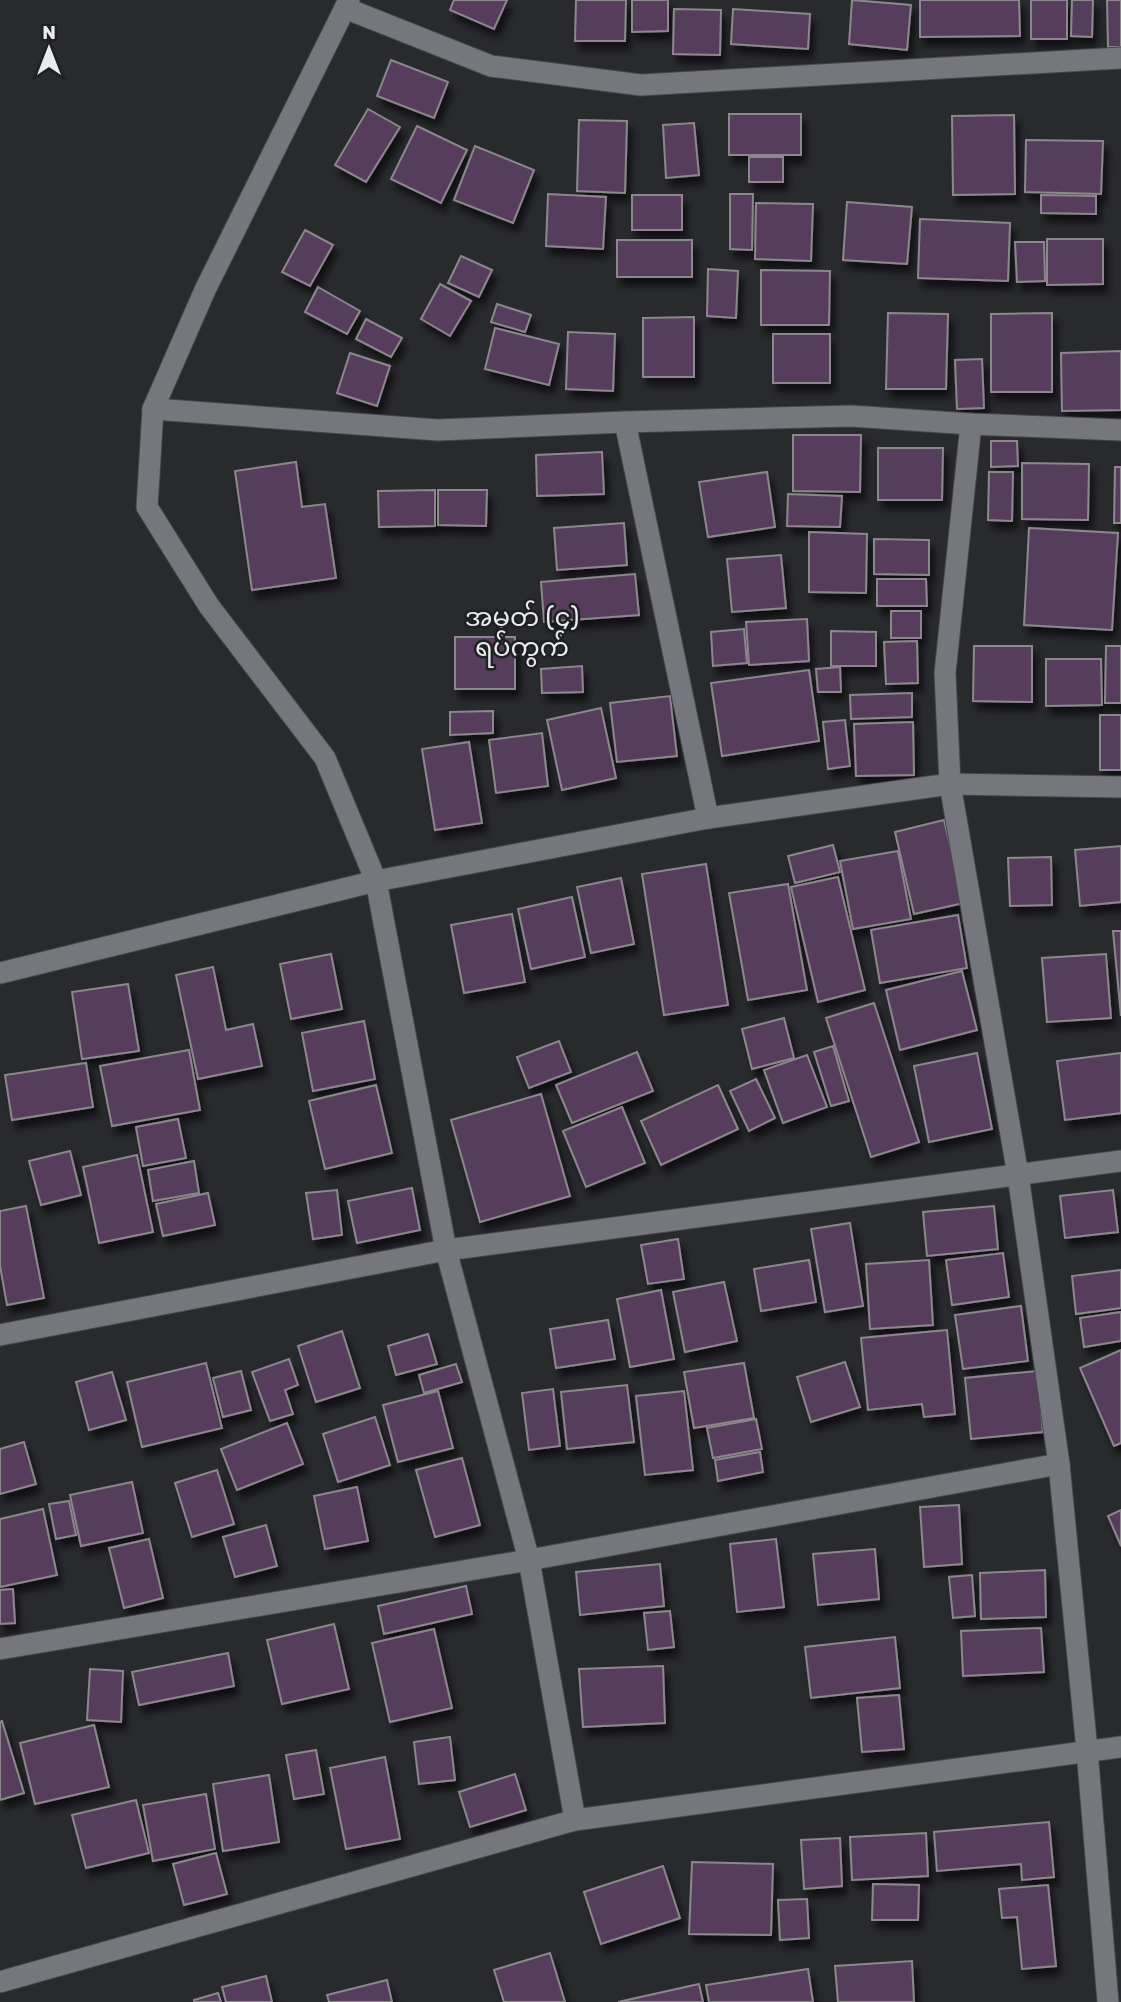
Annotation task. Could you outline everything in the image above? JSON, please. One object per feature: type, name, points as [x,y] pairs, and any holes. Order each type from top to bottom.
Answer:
[{"type":"street","points":[[575,1820],[529,1560],[446,1250],[376,881],[325,758],[209,606],[147,507],[153,409],[205,290],[347,4],[491,66],[642,85],[1121,58]]},
{"type":"street","points":[[153,409],[438,430],[851,416],[1121,430]]},
{"type":"street","points":[[625,422],[708,818]]},
{"type":"street","points":[[971,424],[945,673],[950,784],[1018,1175],[1059,1464],[1108,2002]]},
{"type":"street","points":[[0,973],[376,881],[708,818],[950,784],[1121,787]]},
{"type":"street","points":[[0,1335],[446,1250],[1121,1161]]},
{"type":"street","points":[[0,1649],[529,1560],[1059,1464]]},
{"type":"street","points":[[0,1982],[575,1820],[1121,1747]]},
{"type":"building","points":[[454,0],[507,0],[494,29],[450,10]]},
{"type":"building","points":[[576,0],[626,0],[625,41],[575,41]]},
{"type":"building","points":[[632,0],[668,0],[668,31],[632,32]]},
{"type":"building","points":[[852,0],[911,5],[907,50],[849,44]]},
{"type":"building","points":[[920,0],[1019,0],[1020,36],[920,37]]},
{"type":"building","points":[[1031,0],[1067,0],[1067,39],[1031,39]]},
{"type":"building","points":[[1072,0],[1093,0],[1092,37],[1071,36]]},
{"type":"building","points":[[1107,0],[1121,0],[1121,47],[1108,47]]},
{"type":"building","points":[[674,9],[721,10],[720,55],[673,54]]},
{"type":"building","points":[[733,9],[810,14],[808,49],[731,44]]},
{"type":"building","points":[[391,60],[448,82],[434,118],[377,96]]},
{"type":"building","points":[[368,109],[400,127],[366,182],[335,165]]},
{"type":"building","points":[[729,114],[801,114],[801,155],[729,155]]},
{"type":"building","points":[[1014,115],[1015,194],[953,195],[952,116]]},
{"type":"building","points":[[579,120],[627,121],[625,193],[577,191]]},
{"type":"building","points":[[694,123],[699,175],[666,178],[663,125]]},
{"type":"building","points":[[417,126],[467,150],[441,203],[391,179]]},
{"type":"building","points":[[1026,140],[1103,141],[1101,194],[1025,192]]},
{"type":"building","points":[[475,146],[534,170],[513,223],[454,200]]},
{"type":"building","points":[[749,157],[783,157],[783,182],[749,182]]},
{"type":"building","points":[[548,194],[606,197],[603,249],[546,246]]},
{"type":"building","points":[[730,194],[753,194],[752,250],[730,249]]},
{"type":"building","points":[[632,195],[682,195],[682,230],[632,230]]},
{"type":"building","points":[[1041,195],[1096,196],[1096,214],[1041,213]]},
{"type":"building","points":[[847,202],[912,207],[907,264],[843,260]]},
{"type":"building","points":[[756,203],[813,204],[811,261],[755,259]]},
{"type":"building","points":[[920,219],[1010,223],[1008,281],[918,278]]},
{"type":"building","points":[[305,230],[333,245],[310,286],[282,272]]},
{"type":"building","points":[[1047,239],[1103,239],[1103,284],[1047,285]]},
{"type":"building","points":[[617,240],[692,240],[692,277],[617,277]]},
{"type":"building","points":[[1015,242],[1044,242],[1045,281],[1017,282]]},
{"type":"building","points":[[461,256],[492,270],[479,297],[448,283]]},
{"type":"building","points":[[708,269],[738,271],[736,318],[707,316]]},
{"type":"building","points":[[761,270],[830,271],[829,325],[761,325]]},
{"type":"building","points":[[440,284],[471,301],[450,336],[421,319]]},
{"type":"building","points":[[318,287],[360,311],[347,334],[305,312]]},
{"type":"building","points":[[497,304],[531,315],[525,332],[491,322]]},
{"type":"building","points":[[888,313],[948,314],[946,389],[886,389]]},
{"type":"building","points":[[1052,313],[1052,392],[991,392],[991,314]]},
{"type":"building","points":[[694,317],[694,377],[643,377],[643,318]]},
{"type":"building","points":[[366,319],[402,338],[391,357],[356,339]]},
{"type":"building","points":[[495,328],[559,344],[549,385],[485,369]]},
{"type":"building","points":[[568,332],[615,334],[613,391],[566,389]]},
{"type":"building","points":[[773,334],[830,334],[830,383],[773,383]]},
{"type":"building","points":[[1121,351],[1121,410],[1062,411],[1061,353]]},
{"type":"building","points":[[350,353],[390,366],[377,406],[337,393]]},
{"type":"building","points":[[982,359],[984,408],[957,409],[955,360]]},
{"type":"building","points":[[793,435],[861,435],[860,492],[793,491]]},
{"type":"building","points":[[991,441],[1017,441],[1018,466],[991,467]]},
{"type":"building","points":[[878,448],[943,448],[942,500],[878,500]]},
{"type":"building","points":[[602,452],[604,494],[537,496],[536,455]]},
{"type":"building","points":[[296,462],[302,507],[325,504],[336,578],[252,590],[235,471]]},
{"type":"building","points":[[1022,463],[1089,464],[1088,520],[1022,519]]},
{"type":"building","points":[[1115,467],[1121,467],[1121,523],[1114,523]]},
{"type":"building","points":[[767,472],[775,527],[708,537],[699,482]]},
{"type":"building","points":[[989,472],[1013,472],[1012,521],[988,520]]},
{"type":"building","points":[[435,490],[435,526],[379,527],[378,491]]},
{"type":"building","points":[[438,490],[487,490],[486,526],[438,525]]},
{"type":"building","points":[[788,494],[842,496],[840,527],[787,526]]},
{"type":"building","points":[[624,523],[627,565],[557,570],[554,528]]},
{"type":"building","points":[[1029,528],[1118,533],[1112,630],[1024,625]]},
{"type":"building","points":[[809,532],[867,534],[866,593],[809,592]]},
{"type":"building","points":[[874,539],[929,540],[929,575],[874,574]]},
{"type":"building","points":[[781,555],[786,608],[732,612],[727,559]]},
{"type":"building","points":[[635,574],[639,615],[544,622],[541,582]]},
{"type":"building","points":[[877,579],[926,579],[927,606],[877,606]]},
{"type":"building","points":[[891,611],[921,611],[921,638],[891,638]]},
{"type":"building","points":[[807,619],[809,661],[749,665],[746,622]]},
{"type":"building","points":[[744,629],[747,663],[713,666],[711,632]]},
{"type":"building","points":[[831,631],[876,632],[876,666],[831,666]]},
{"type":"building","points":[[455,637],[515,637],[515,689],[455,689]]},
{"type":"building","points":[[917,641],[918,683],[886,684],[884,642]]},
{"type":"building","points":[[974,646],[1032,646],[1032,702],[973,701]]},
{"type":"building","points":[[1106,646],[1121,646],[1121,703],[1105,703]]},
{"type":"building","points":[[1046,659],[1101,659],[1102,705],[1046,706]]},
{"type":"building","points":[[582,666],[583,692],[542,693],[541,669]]},
{"type":"building","points":[[840,667],[841,692],[818,692],[816,669]]},
{"type":"building","points":[[809,670],[819,741],[722,756],[711,683]]},
{"type":"building","points":[[912,693],[912,717],[851,719],[850,695]]},
{"type":"building","points":[[670,696],[677,756],[617,762],[610,703]]},
{"type":"building","points":[[601,708],[616,778],[562,790],[547,720]]},
{"type":"building","points":[[493,711],[493,733],[450,735],[450,712]]},
{"type":"building","points":[[1100,715],[1121,715],[1121,770],[1100,770]]},
{"type":"building","points":[[845,720],[850,766],[828,769],[823,722]]},
{"type":"building","points":[[913,722],[914,775],[856,776],[854,724]]},
{"type":"building","points":[[542,733],[548,786],[496,793],[489,740]]},
{"type":"building","points":[[469,742],[482,823],[435,830],[422,749]]},
{"type":"building","points":[[944,820],[964,903],[914,914],[895,832]]},
{"type":"building","points":[[833,845],[840,872],[795,883],[788,856]]},
{"type":"building","points":[[1121,846],[1121,902],[1080,906],[1075,850]]},
{"type":"building","points":[[898,851],[911,919],[853,929],[840,861]]},
{"type":"building","points":[[1051,857],[1052,905],[1010,906],[1008,858]]},
{"type":"building","points":[[706,864],[728,1005],[664,1015],[642,874]]},
{"type":"building","points":[[838,877],[865,990],[818,1002],[791,887]]},
{"type":"building","points":[[621,878],[634,944],[591,953],[577,887]]},
{"type":"building","points":[[788,884],[807,990],[748,1000],[729,893]]},
{"type":"building","points":[[572,897],[585,957],[531,969],[518,909]]},
{"type":"building","points":[[512,914],[525,982],[464,993],[451,925]]},
{"type":"building","points":[[958,915],[967,968],[880,983],[871,930]]},
{"type":"building","points":[[1113,931],[1121,931],[1121,1016]]},
{"type":"building","points":[[331,954],[342,1009],[291,1019],[280,964]]},
{"type":"building","points":[[1106,954],[1111,1018],[1047,1022],[1042,958]]},
{"type":"building","points":[[213,967],[226,1030],[253,1024],[262,1066],[198,1079],[176,975]]},
{"type":"building","points":[[962,971],[977,1030],[900,1050],[886,990]]},
{"type":"building","points":[[128,984],[139,1051],[82,1059],[72,992]]},
{"type":"building","points":[[874,1003],[919,1142],[871,1157],[826,1018]]},
{"type":"building","points":[[784,1018],[794,1058],[752,1069],[742,1029]]},
{"type":"building","points":[[364,1021],[375,1079],[313,1091],[302,1033]]},
{"type":"building","points":[[559,1041],[571,1072],[529,1088],[517,1057]]},
{"type":"building","points":[[833,1046],[849,1101],[831,1106],[814,1052]]},
{"type":"building","points":[[189,1050],[200,1110],[112,1126],[100,1066]]},
{"type":"building","points":[[637,1052],[653,1091],[572,1123],[556,1085]]},
{"type":"building","points":[[977,1053],[992,1129],[929,1142],[914,1066]]},
{"type":"building","points":[[1121,1053],[1121,1113],[1065,1120],[1057,1061]]},
{"type":"building","points":[[807,1055],[827,1107],[783,1123],[764,1070]]},
{"type":"building","points":[[86,1063],[93,1107],[12,1120],[5,1075]]},
{"type":"building","points":[[756,1079],[775,1118],[749,1131],[730,1091]]},
{"type":"building","points":[[376,1085],[392,1153],[325,1169],[309,1101]]},
{"type":"building","points":[[718,1085],[738,1129],[661,1165],[641,1121]]},
{"type":"building","points":[[541,1094],[570,1196],[480,1222],[451,1120]]},
{"type":"building","points":[[622,1107],[645,1163],[586,1187],[563,1131]]},
{"type":"building","points":[[178,1119],[186,1158],[143,1166],[136,1127]]},
{"type":"building","points":[[70,1151],[81,1195],[41,1205],[29,1161]]},
{"type":"building","points":[[137,1155],[153,1232],[99,1243],[83,1167]]},
{"type":"building","points":[[194,1161],[199,1193],[153,1201],[148,1170]]},
{"type":"building","points":[[412,1188],[420,1230],[357,1243],[348,1201]]},
{"type":"building","points":[[337,1190],[342,1235],[313,1239],[306,1193]]},
{"type":"building","points":[[1113,1190],[1118,1232],[1065,1238],[1060,1196]]},
{"type":"building","points":[[208,1193],[215,1225],[163,1236],[156,1204]]},
{"type":"building","points":[[26,1206],[44,1298],[7,1305],[0,1266],[0,1211]]},
{"type":"building","points":[[994,1206],[998,1249],[927,1256],[923,1212]]},
{"type":"building","points":[[850,1223],[863,1306],[825,1312],[811,1229]]},
{"type":"building","points":[[678,1239],[684,1279],[648,1284],[641,1245]]},
{"type":"building","points":[[1003,1253],[1009,1297],[952,1305],[946,1260]]},
{"type":"building","points":[[809,1260],[816,1302],[761,1311],[754,1269]]},
{"type":"building","points":[[929,1260],[933,1325],[870,1329],[866,1264]]},
{"type":"building","points":[[1121,1270],[1121,1308],[1076,1314],[1072,1276]]},
{"type":"building","points":[[724,1282],[737,1341],[685,1352],[673,1292]]},
{"type":"building","points":[[661,1290],[674,1359],[630,1367],[617,1299]]},
{"type":"building","points":[[1021,1306],[1028,1361],[963,1369],[955,1315]]},
{"type":"building","points":[[1121,1312],[1121,1341],[1084,1347],[1080,1318]]},
{"type":"building","points":[[608,1320],[615,1359],[556,1368],[550,1329]]},
{"type":"building","points":[[947,1330],[955,1414],[924,1417],[922,1404],[868,1410],[861,1338]]},
{"type":"building","points":[[342,1331],[360,1388],[316,1402],[298,1346]]},
{"type":"building","points":[[428,1334],[437,1364],[396,1375],[388,1346]]},
{"type":"building","points":[[1121,1350],[1121,1443],[1114,1446],[1080,1368]]},
{"type":"building","points":[[289,1359],[298,1385],[285,1390],[293,1414],[270,1421],[252,1372]]},
{"type":"building","points":[[845,1362],[860,1407],[811,1422],[797,1377]]},
{"type":"building","points":[[206,1363],[222,1428],[142,1447],[127,1382]]},
{"type":"building","points":[[744,1363],[754,1418],[694,1428],[684,1372]]},
{"type":"building","points":[[456,1364],[462,1382],[424,1393],[419,1375]]},
{"type":"building","points":[[241,1371],[251,1410],[223,1417],[213,1378]]},
{"type":"building","points":[[1037,1371],[1043,1432],[971,1439],[965,1378]]},
{"type":"building","points":[[112,1372],[126,1420],[89,1430],[76,1382]]},
{"type":"building","points":[[627,1385],[634,1442],[567,1449],[561,1392]]},
{"type":"building","points":[[553,1389],[560,1446],[529,1450],[522,1393]]},
{"type":"building","points":[[438,1391],[453,1448],[398,1462],[383,1405]]},
{"type":"building","points":[[684,1391],[693,1470],[645,1475],[636,1396]]},
{"type":"building","points":[[375,1417],[390,1465],[338,1482],[323,1434]]},
{"type":"building","points":[[756,1419],[762,1449],[713,1458],[707,1428]]},
{"type":"building","points":[[287,1423],[303,1464],[237,1490],[221,1449]]},
{"type":"building","points":[[24,1442],[36,1484],[0,1494],[0,1449]]},
{"type":"building","points":[[760,1452],[763,1472],[718,1481],[715,1460]]},
{"type":"building","points":[[462,1458],[480,1525],[435,1537],[416,1470]]},
{"type":"building","points":[[217,1470],[234,1524],[192,1537],[175,1483]]},
{"type":"building","points":[[132,1482],[143,1533],[81,1546],[70,1495]]},
{"type":"building","points":[[357,1487],[368,1541],[325,1549],[314,1496]]},
{"type":"building","points":[[69,1501],[76,1535],[56,1539],[49,1504]]},
{"type":"building","points":[[959,1505],[962,1564],[924,1567],[920,1507]]},
{"type":"building","points":[[43,1509],[57,1575],[0,1587],[0,1519]]},
{"type":"building","points":[[1121,1510],[1121,1546],[1108,1516]]},
{"type":"building","points":[[266,1525],[277,1566],[235,1577],[223,1537]]},
{"type":"building","points":[[149,1539],[163,1598],[124,1608],[109,1548]]},
{"type":"building","points":[[776,1539],[784,1607],[737,1612],[730,1544]]},
{"type":"building","points":[[875,1549],[879,1599],[818,1605],[813,1554]]},
{"type":"building","points":[[660,1564],[664,1606],[580,1615],[576,1572]]},
{"type":"building","points":[[1045,1570],[1046,1617],[981,1619],[980,1573]]},
{"type":"building","points":[[972,1575],[975,1616],[953,1618],[949,1577]]},
{"type":"building","points":[[466,1586],[472,1614],[384,1634],[378,1606]]},
{"type":"building","points":[[13,1589],[15,1623],[0,1624],[0,1590]]},
{"type":"building","points":[[670,1611],[674,1647],[648,1650],[644,1613]]},
{"type":"building","points":[[334,1624],[349,1689],[282,1704],[267,1640]]},
{"type":"building","points":[[1041,1628],[1044,1672],[963,1676],[961,1631]]},
{"type":"building","points":[[434,1629],[452,1708],[390,1722],[372,1643]]},
{"type":"building","points":[[895,1637],[900,1688],[811,1698],[805,1647]]},
{"type":"building","points":[[228,1653],[234,1686],[139,1705],[132,1672]]},
{"type":"building","points":[[663,1666],[665,1723],[583,1727],[579,1669]]},
{"type":"building","points":[[90,1669],[123,1671],[121,1722],[87,1720]]},
{"type":"building","points":[[899,1695],[904,1749],[862,1752],[857,1698]]},
{"type":"building","points":[[2,1721],[24,1793],[0,1800],[0,1722]]},
{"type":"building","points":[[94,1725],[109,1787],[35,1804],[20,1743]]},
{"type":"building","points":[[450,1737],[455,1780],[419,1784],[414,1742]]},
{"type":"building","points":[[316,1750],[324,1794],[294,1799],[286,1755]]},
{"type":"building","points":[[385,1757],[400,1839],[346,1849],[330,1768]]},
{"type":"building","points":[[515,1774],[526,1810],[470,1827],[459,1792]]},
{"type":"building","points":[[269,1775],[279,1842],[223,1851],[213,1784]]},
{"type":"building","points":[[206,1794],[215,1849],[153,1861],[143,1805]]},
{"type":"building","points":[[136,1800],[149,1853],[86,1868],[72,1815]]},
{"type":"building","points":[[1049,1822],[1054,1877],[1022,1880],[1021,1864],[937,1871],[934,1832]]},
{"type":"building","points":[[926,1833],[928,1876],[852,1880],[850,1837]]},
{"type":"building","points":[[840,1838],[842,1886],[804,1889],[801,1840]]},
{"type":"building","points":[[216,1853],[227,1894],[184,1905],[173,1864]]},
{"type":"building","points":[[692,1862],[773,1864],[771,1935],[689,1934]]},
{"type":"building","points":[[663,1866],[680,1918],[601,1944],[584,1892]]},
{"type":"building","points":[[873,1884],[919,1885],[918,1920],[872,1920]]},
{"type":"building","points":[[1048,1885],[1056,1966],[1022,1969],[1017,1917],[1002,1918],[999,1889]]},
{"type":"building","points":[[807,1899],[809,1938],[780,1940],[778,1900]]},
{"type":"building","points":[[550,1953],[565,2002],[504,2002],[494,1970]]},
{"type":"building","points":[[912,1961],[914,2002],[838,2002],[835,1966]]},
{"type":"building","points":[[808,1969],[813,2002],[709,2002],[706,1985]]},
{"type":"building","points":[[266,1976],[272,2002],[226,2002],[222,1987]]},
{"type":"building","points":[[387,1980],[392,2002],[329,2002],[327,1995]]},
{"type":"building","points":[[699,1984],[703,2002],[618,2002]]},
{"type":"building","points":[[218,1993],[221,2002],[194,2002],[194,2000]]},
{"type":"district","name":"အမှတ် (၄) ရပ်ကွက်","points":[[522,632]]}]
